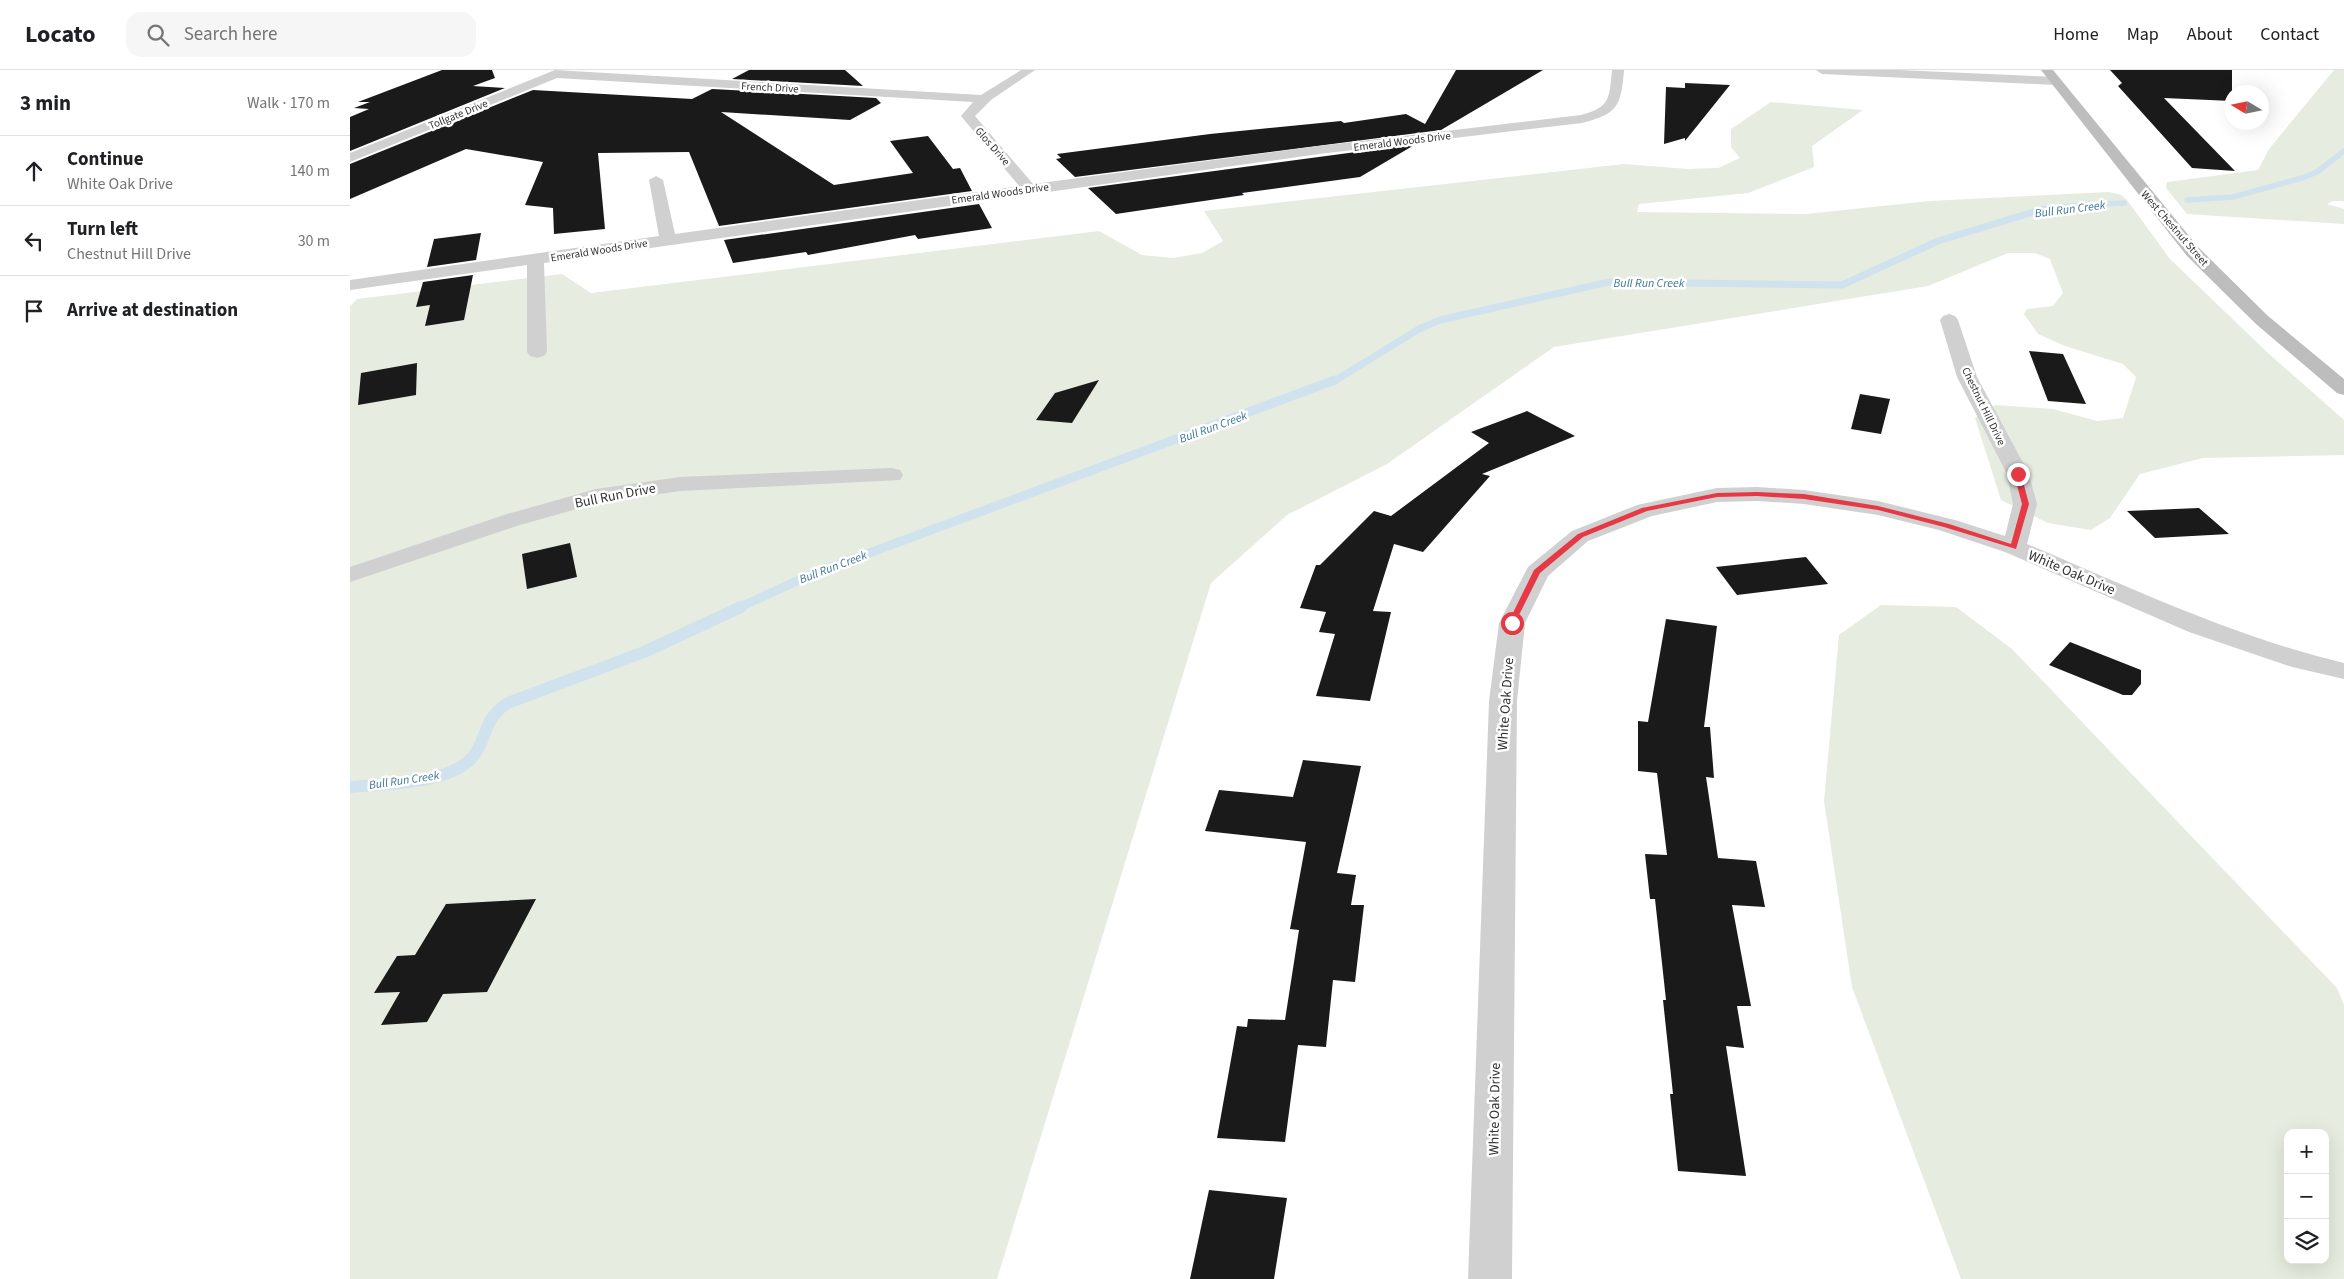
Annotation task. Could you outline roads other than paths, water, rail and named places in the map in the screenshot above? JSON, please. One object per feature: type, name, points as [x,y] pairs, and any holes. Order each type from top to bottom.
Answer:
[{"type":"main road","name":"West Chestnut Street","points":[[2051,76],[2192,252],[2262,320],[2344,389]]},
{"type":"street","name":"Glos Drive","points":[[1029,70],[971,110],[968,116],[1029,188]]},
{"type":"street","name":"Emerald Woods Drive","points":[[350,285],[1029,188],[1329,149],[1582,119],[1608,111],[1614,104],[1618,70]]},
{"type":"street","points":[[1822,70],[2051,76]]},
{"type":"street","name":"French Drive","points":[[560,72],[985,100]]},
{"type":"street","name":"Tollgate Drive","points":[[350,158],[560,72]]},
{"type":"street","points":[[656,180],[668,239]]},
{"type":"street","points":[[535,260],[537,352]]},
{"type":"street","name":"Chestnut Hill Drive","points":[[1950,320],[1967,377],[2018,474],[2025,504],[2014,547]]},
{"type":"street","name":"Bull Run Drive","points":[[350,575],[512,520],[596,496],[680,484],[892,475]]},
{"type":"street","name":"White Oak Drive","points":[[1490,1279],[1503,701],[1512,623],[1537,572],[1580,536],[1645,510],[1717,495],[1804,496],[1878,508],[1946,525],[2014,547],[2198,626],[2302,661],[2344,671]]},
{"type":"waterway","name":"Bull Run Creek","points":[[2187,200],[2233,197],[2302,178],[2317,172],[2344,151]]},
{"type":"waterway","name":"Bull Run Creek","points":[[2072,206],[2124,203]]},
{"type":"waterway","name":"Bull Run Creek","points":[[1333,382],[1419,329],[1440,320],[1609,282],[1842,285],[1938,241],[2040,210],[2091,205]]},
{"type":"waterway","name":"Bull Run Creek","points":[[738,608],[810,575],[1335,380]]},
{"type":"waterway","name":"Bull Run Creek","points":[[350,787],[417,781],[451,772],[465,764],[475,754],[490,720],[508,703],[644,652],[741,607]]}]
